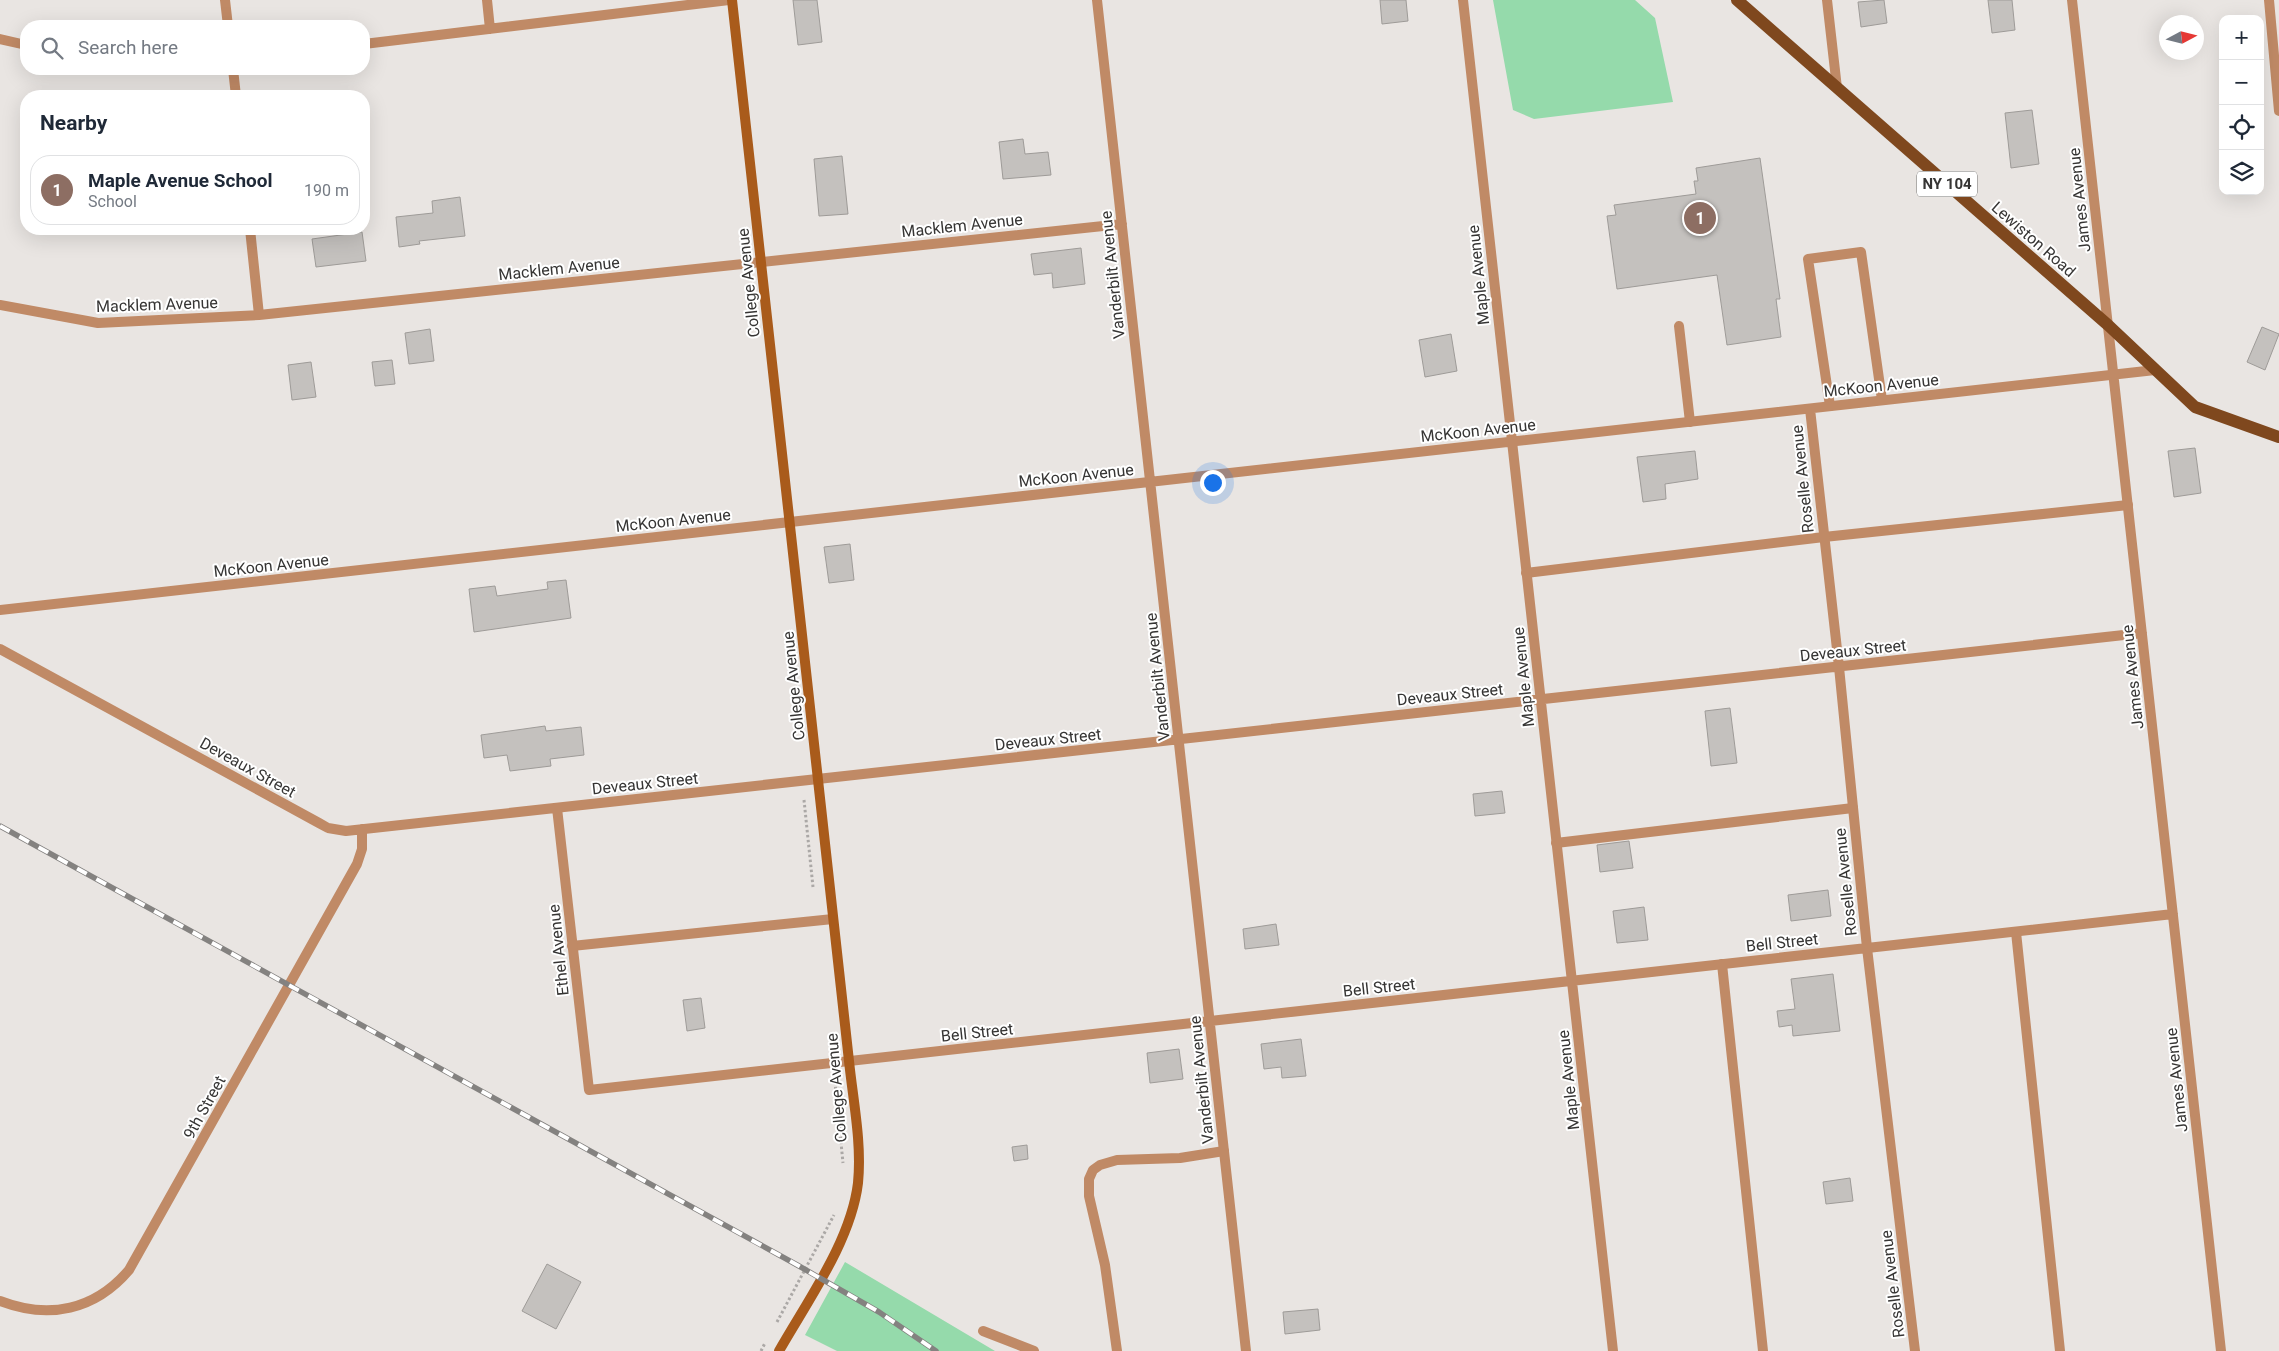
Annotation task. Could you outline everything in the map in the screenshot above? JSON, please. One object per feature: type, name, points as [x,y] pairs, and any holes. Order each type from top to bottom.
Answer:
[{"type":"main road","name":"College Avenue","points":[[730,0],[834,919],[858,1171],[853,1205],[835,1252],[779,1351]]},
{"type":"main road","name":"Lewiston Road","points":[[1737,0],[2108,325],[2195,407],[2279,437]]},
{"type":"street","points":[[225,0],[227,20]]},
{"type":"street","points":[[487,0],[490,29]]},
{"type":"street","points":[[370,43],[730,0]]},
{"type":"street","name":"Vanderbilt Avenue","points":[[1098,0],[1246,1351]]},
{"type":"street","name":"Maple Avenue","points":[[1463,0],[1613,1351]]},
{"type":"street","points":[[1827,0],[1836,88]]},
{"type":"street","name":"James Avenue","points":[[2072,0],[2222,1351]]},
{"type":"street","points":[[2269,0],[2279,111]]},
{"type":"street","points":[[0,39],[20,44]]},
{"type":"street","points":[[234,75],[235,90]]},
{"type":"street","name":"Macklem Avenue","points":[[0,305],[98,323],[259,315],[1122,224]]},
{"type":"street","points":[[251,235],[259,315]]},
{"type":"street","points":[[1830,406],[1808,260],[1861,252],[1882,400]]},
{"type":"street","points":[[1679,326],[1690,422]]},
{"type":"street","name":"McKoon Avenue","points":[[0,610],[2154,370]]},
{"type":"street","name":"Roselle Avenue","points":[[1810,408],[1839,667],[1867,948],[1915,1351]]},
{"type":"street","points":[[1526,573],[1824,537],[2128,505]]},
{"type":"street","name":"Deveaux Street","points":[[0,649],[319,823],[337,830],[362,829],[556,808],[2142,633]]},
{"type":"street","name":"Ethel Avenue","points":[[556,808],[589,1090]]},
{"type":"street","points":[[1556,843],[1853,808]]},
{"type":"street","name":"9th Street","points":[[0,1301],[26,1309],[44,1311],[80,1307],[112,1288],[130,1270],[357,864],[362,849],[362,829]]},
{"type":"street","name":"Bell Street","points":[[589,1090],[2173,914]]},
{"type":"street","points":[[572,946],[834,919]]},
{"type":"street","points":[[2016,932],[2060,1351]]},
{"type":"street","points":[[1722,964],[1763,1351]]},
{"type":"street","points":[[1117,1351],[1105,1265],[1089,1196],[1088,1179],[1092,1170],[1100,1164],[1117,1160],[1180,1158],[1224,1151]]},
{"type":"street","points":[[982,1331],[1034,1351]]},
{"type":"path","points":[[804,800],[814,893]]},
{"type":"path","points":[[833,1063],[843,1171]]},
{"type":"path","points":[[774,1327],[834,1213]]},
{"type":"path","points":[[761,1351],[770,1335]]},
{"type":"green space","points":[[1493,0],[1635,0],[1655,18],[1673,102],[1534,119],[1513,110]]},
{"type":"green space","points":[[845,1262],[995,1351],[837,1351],[805,1335]]},
{"type":"building","points":[[793,0],[817,0],[822,42],[798,45]]},
{"type":"building","points":[[1380,0],[1406,0],[1408,21],[1382,24]]},
{"type":"building","points":[[1884,0],[1887,23],[1861,27],[1858,2]]},
{"type":"building","points":[[1988,0],[2012,0],[2015,30],[1992,33]]},
{"type":"building","points":[[2032,110],[2039,164],[2011,168],[2005,113]]},
{"type":"building","points":[[1023,139],[1025,154],[1048,152],[1051,175],[1003,179],[999,142]]},
{"type":"building","points":[[842,156],[848,214],[819,216],[814,159]]},
{"type":"building","points":[[1760,158],[1780,299],[1776,299],[1781,337],[1727,345],[1717,275],[1617,289],[1607,216],[1616,215],[1614,205],[1696,194],[1694,181],[1698,181],[1696,168]]},
{"type":"building","points":[[460,197],[465,236],[419,241],[420,244],[399,247],[396,217],[433,213],[432,201]]},
{"type":"building","points":[[341,235],[362,235],[366,261],[316,267],[312,239]]},
{"type":"building","points":[[1081,248],[1085,284],[1053,288],[1052,273],[1034,275],[1031,254]]},
{"type":"building","points":[[2262,327],[2279,334],[2265,370],[2247,362]]},
{"type":"building","points":[[430,329],[434,361],[409,364],[405,333]]},
{"type":"building","points":[[1451,334],[1457,371],[1425,377],[1419,340]]},
{"type":"building","points":[[392,360],[395,384],[375,386],[372,362]]},
{"type":"building","points":[[311,362],[316,397],[292,400],[288,365]]},
{"type":"building","points":[[2195,448],[2201,493],[2174,497],[2168,451]]},
{"type":"building","points":[[1695,451],[1698,479],[1665,484],[1666,499],[1643,502],[1637,457]]},
{"type":"building","points":[[850,544],[854,580],[829,583],[824,547]]},
{"type":"building","points":[[566,580],[571,618],[474,632],[469,589],[495,586],[497,596],[548,589],[547,582]]},
{"type":"building","points":[[1730,708],[1737,763],[1711,766],[1705,711]]},
{"type":"building","points":[[545,726],[546,731],[581,727],[584,755],[550,759],[551,766],[510,771],[507,755],[484,758],[481,735]]},
{"type":"building","points":[[1502,791],[1505,813],[1475,816],[1473,794]]},
{"type":"building","points":[[1629,841],[1633,868],[1600,872],[1597,845]]},
{"type":"building","points":[[1828,890],[1831,916],[1791,921],[1788,895]]},
{"type":"building","points":[[1644,907],[1648,940],[1617,943],[1613,911]]},
{"type":"building","points":[[1276,924],[1279,945],[1245,949],[1243,929]]},
{"type":"building","points":[[1833,974],[1840,1031],[1793,1036],[1792,1025],[1779,1027],[1777,1011],[1795,1009],[1791,979]]},
{"type":"building","points":[[701,998],[705,1028],[687,1031],[683,1000]]},
{"type":"building","points":[[1301,1039],[1306,1076],[1282,1078],[1281,1067],[1264,1069],[1261,1044]]},
{"type":"building","points":[[1179,1049],[1183,1079],[1150,1083],[1147,1053]]},
{"type":"building","points":[[1027,1145],[1028,1159],[1014,1161],[1012,1147]]},
{"type":"building","points":[[1850,1178],[1853,1201],[1826,1204],[1823,1182]]},
{"type":"building","points":[[547,1264],[581,1282],[556,1329],[522,1311]]},
{"type":"building","points":[[1318,1309],[1320,1330],[1285,1334],[1283,1312]]},
{"type":"railway","points":[[0,826],[799,1266],[879,1312],[936,1351]]},
{"type":"place","name":"Maple Avenue School","points":[[1700,218]]}]
